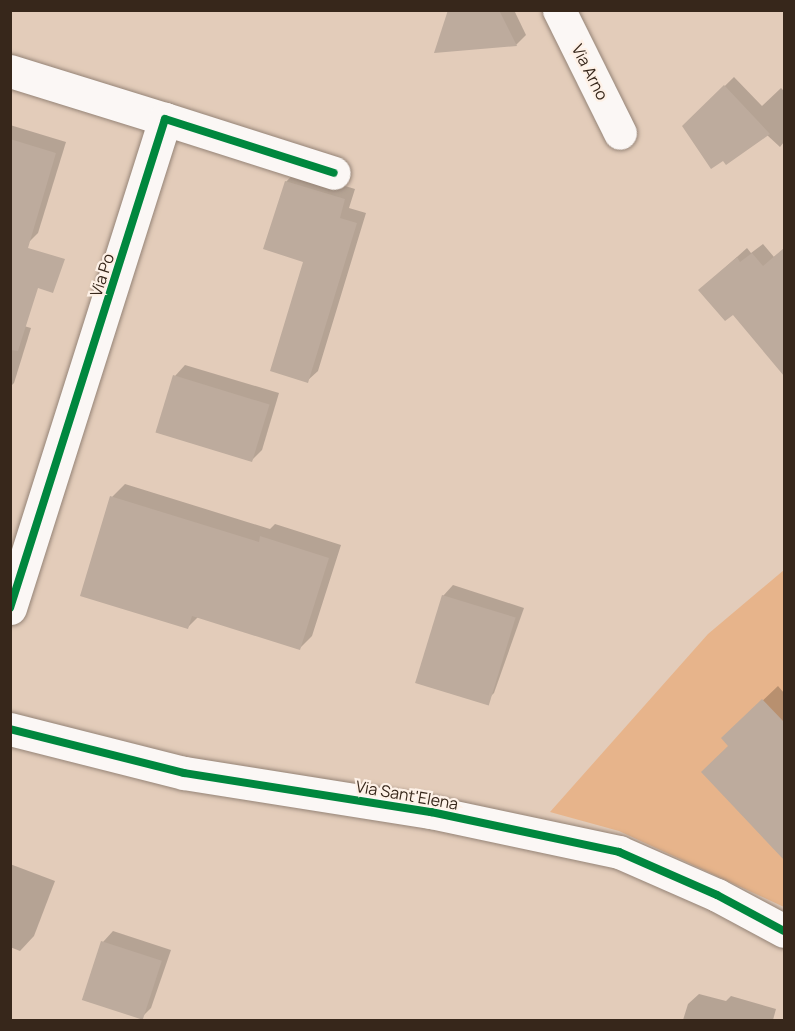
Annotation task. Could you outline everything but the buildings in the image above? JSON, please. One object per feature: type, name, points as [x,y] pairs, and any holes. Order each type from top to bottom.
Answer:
[{"type":"street","name":"Via Arno","points":[[559,10],[620,133]]},
{"type":"street","points":[[10,71],[334,173]]},
{"type":"street","name":"Via Po","points":[[10,608],[165,119]]},
{"type":"street","name":"Via Sant'Elena","points":[[10,729],[184,773],[431,812],[619,852],[717,895],[784,931]]},
{"type":"shaded area","points":[[784,570],[784,907],[619,831],[550,812],[708,634]]},
{"type":"cycle path","points":[[10,608],[165,119],[334,173]]},
{"type":"cycle path","points":[[10,729],[184,773],[431,812],[619,852],[717,895],[784,931]]}]
